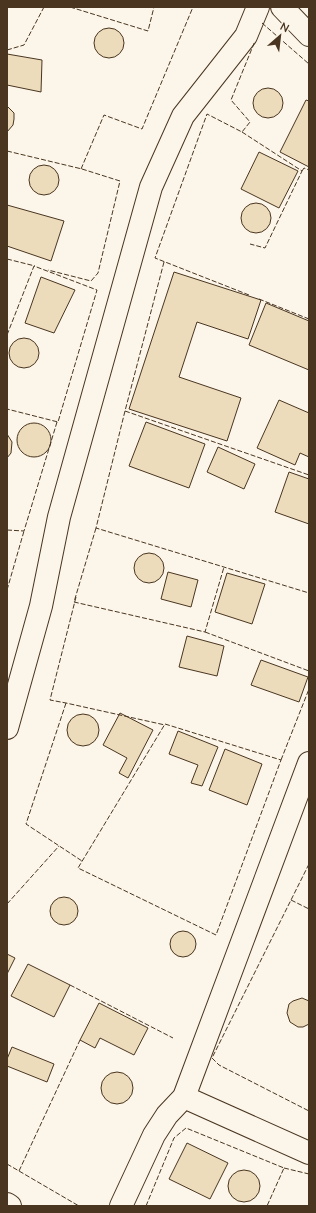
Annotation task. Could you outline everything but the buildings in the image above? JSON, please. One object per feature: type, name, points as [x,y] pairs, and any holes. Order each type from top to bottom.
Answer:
[{"type":"street","points":[[7,728],[41,606],[59,517],[151,188],[183,116],[246,36],[258,7]]},
{"type":"street","points":[[282,7],[309,35]]},
{"type":"street","points":[[122,1206],[154,1135],[167,1115],[184,1097],[301,808],[309,763]]},
{"type":"street","points":[[184,1097],[309,1153]]},
{"type":"fence","points":[[7,50],[24,45],[44,7]]},
{"type":"fence","points":[[70,7],[148,31],[154,7]]},
{"type":"fence","points":[[81,169],[104,115],[142,129],[193,7]]},
{"type":"fence","points":[[262,23],[309,64]]},
{"type":"fence","points":[[249,295],[155,258],[207,114],[242,132],[250,122],[231,100],[255,41]]},
{"type":"fence","points":[[242,132],[302,171],[265,248],[250,244]]},
{"type":"fence","points":[[7,151],[82,169],[120,181],[98,273],[91,281],[48,270]]},
{"type":"fence","points":[[302,171],[304,168],[309,170]]},
{"type":"fence","points":[[7,259],[35,266]]},
{"type":"fence","points":[[164,262],[125,411],[309,475]]},
{"type":"fence","points":[[7,335],[34,266],[97,290],[58,422],[7,409]]},
{"type":"fence","points":[[259,299],[309,319]]},
{"type":"fence","points":[[125,411],[96,528],[309,593]]},
{"type":"fence","points":[[7,530],[24,531],[57,422]]},
{"type":"fence","points":[[96,528],[74,602],[205,632],[224,567]]},
{"type":"fence","points":[[7,590],[23,531]]},
{"type":"fence","points":[[76,597],[50,700],[165,725]]},
{"type":"fence","points":[[205,632],[309,671]]},
{"type":"fence","points":[[281,760],[309,689]]},
{"type":"fence","points":[[66,703],[26,824],[82,861],[83,860]]},
{"type":"fence","points":[[165,724],[281,760],[216,935],[78,868],[165,724]]},
{"type":"fence","points":[[7,904],[59,846]]},
{"type":"fence","points":[[309,864],[212,1058],[219,1065],[309,1111]]},
{"type":"fence","points":[[291,900],[309,909]]},
{"type":"fence","points":[[70,985],[173,1038]]},
{"type":"fence","points":[[19,1171],[80,1040]]},
{"type":"fence","points":[[146,1206],[174,1138],[186,1128],[284,1168],[267,1206]]},
{"type":"fence","points":[[7,1164],[79,1206]]},
{"type":"fence","points":[[284,1168],[309,1174]]}]
